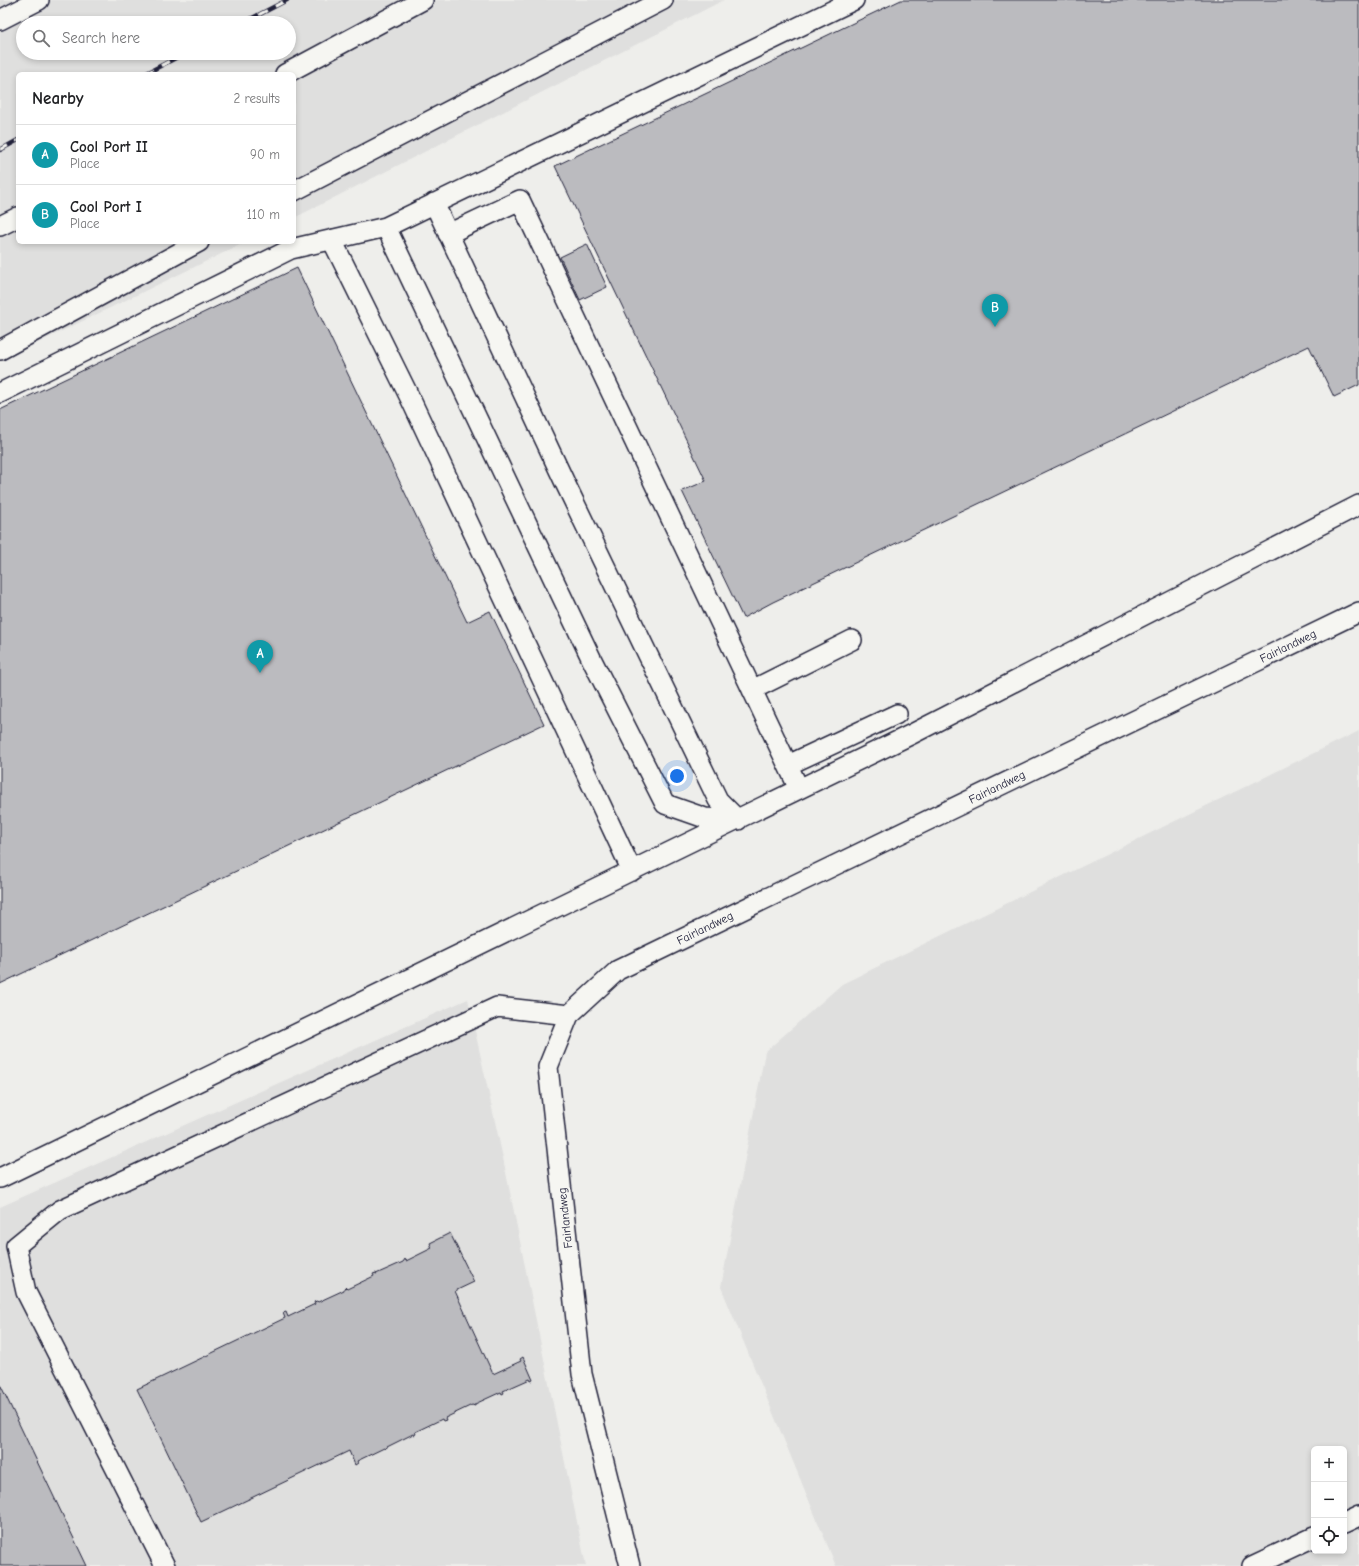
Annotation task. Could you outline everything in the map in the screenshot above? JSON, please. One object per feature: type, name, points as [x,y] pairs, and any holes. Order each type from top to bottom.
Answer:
[{"type":"lane","points":[[0,20],[39,0]]},
{"type":"lane","points":[[289,72],[423,0]]},
{"type":"lane","points":[[296,190],[663,0]]},
{"type":"lane","points":[[0,393],[291,249],[386,227],[854,0]]},
{"type":"lane","points":[[448,234],[520,200],[799,789]]},
{"type":"lane","points":[[434,203],[570,492],[718,800],[738,820]]},
{"type":"lane","points":[[0,226],[16,218]]},
{"type":"lane","points":[[386,227],[592,660],[665,804],[705,818],[738,820]]},
{"type":"lane","points":[[332,240],[411,400],[632,871]]},
{"type":"lane","points":[[0,350],[195,244]]},
{"type":"lane","points":[[0,1178],[738,820],[926,727],[1359,505]]},
{"type":"lane","name":"Fairlandweg","points":[[630,1566],[582,1374],[548,1067],[568,1015],[618,970],[1359,612]]},
{"type":"lane","points":[[752,690],[852,640]]},
{"type":"lane","points":[[788,765],[897,714]]},
{"type":"lane","points":[[165,1566],[26,1292],[16,1246],[60,1210],[497,1006],[568,1015]]},
{"type":"lane","points":[[1347,1522],[1359,1516]]},
{"type":"lane","points":[[1252,1566],[1311,1538]]},
{"type":"shaded area","points":[[0,0],[724,0],[296,217],[296,72],[16,72],[16,244],[242,244],[0,361]]},
{"type":"shaded area","points":[[1359,731],[1359,1566],[836,1566],[721,1287],[765,1052],[842,984]]},
{"type":"shaded area","points":[[468,999],[503,1158],[586,1566],[0,1566],[0,1207]]},
{"type":"building","points":[[901,0],[1359,0],[1359,385],[1334,397],[1309,346],[773,602],[743,618],[682,491],[706,481],[555,166]]},
{"type":"building","points":[[587,244],[607,287],[580,300],[560,257]]},
{"type":"building","points":[[297,268],[467,622],[490,611],[544,724],[0,984],[0,410]]},
{"type":"building","points":[[450,1233],[474,1282],[455,1291],[493,1374],[521,1361],[520,1359],[523,1357],[533,1380],[531,1381],[530,1379],[503,1391],[504,1393],[502,1394],[501,1392],[475,1404],[475,1406],[472,1405],[445,1418],[446,1420],[443,1421],[442,1419],[415,1432],[416,1434],[414,1435],[413,1434],[385,1449],[384,1448],[357,1461],[358,1463],[355,1465],[349,1451],[201,1522],[137,1389],[285,1318],[283,1313],[286,1312],[288,1317],[315,1304],[314,1302],[318,1302],[344,1290],[345,1287],[347,1289],[374,1276],[373,1274],[403,1262],[405,1259],[406,1261],[432,1248],[430,1243]]},
{"type":"building","points":[[0,1384],[87,1566],[0,1566]]},
{"type":"railway","points":[[256,16],[287,0]]},
{"type":"railway","points":[[149,72],[172,60]]},
{"type":"railway","points":[[0,150],[16,141]]},
{"type":"place","name":"Cool Port I","points":[[995,327]]},
{"type":"place","name":"Cool Port II","points":[[260,673]]}]
